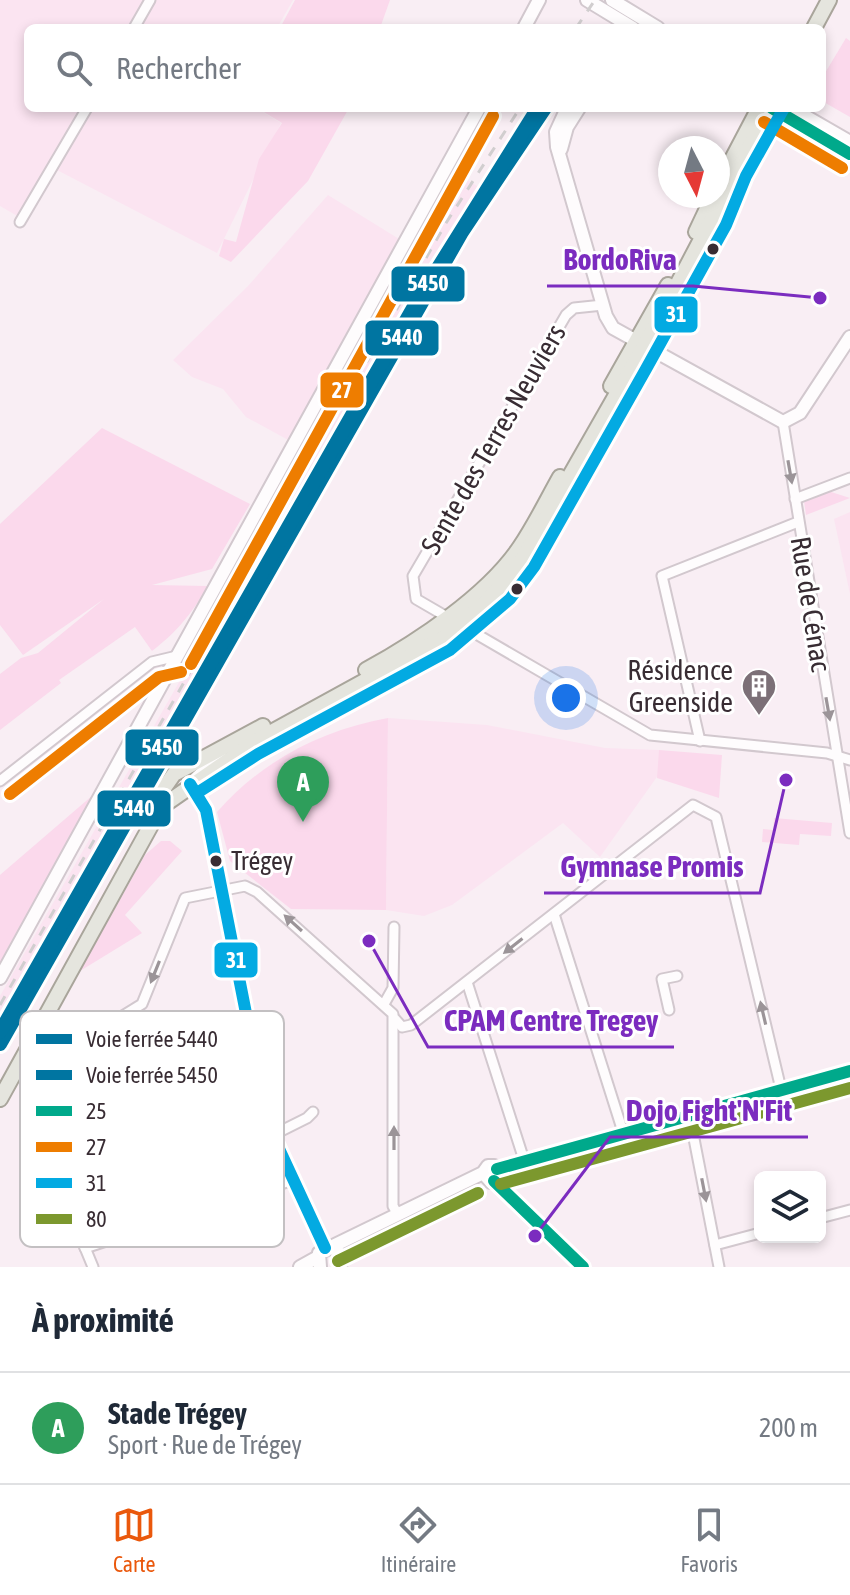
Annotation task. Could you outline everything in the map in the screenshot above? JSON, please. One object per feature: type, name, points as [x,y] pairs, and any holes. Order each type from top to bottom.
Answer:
[{"type":"main road","points":[[526,24],[539,0]]},
{"type":"main road","points":[[587,0],[632,24]]},
{"type":"main road","points":[[612,0],[633,24]]},
{"type":"main road","points":[[806,24],[819,0]]},
{"type":"main road","points":[[816,24],[829,0]]},
{"type":"main road","points":[[0,978],[477,112]]},
{"type":"main road","points":[[565,112],[556,132],[561,156],[603,305],[613,328],[783,422],[800,413],[850,337]]},
{"type":"main road","points":[[561,156],[567,127],[576,112]]},
{"type":"main road","points":[[190,784],[259,739],[396,665],[460,625],[508,580],[530,549],[640,343],[745,144],[757,112]]},
{"type":"main road","points":[[730,167],[768,112]]},
{"type":"main road","points":[[778,112],[850,154]]},
{"type":"main road","points":[[798,112],[850,142]]},
{"type":"main road","points":[[40,1011],[117,874],[154,798],[182,769],[372,667],[446,616],[496,575],[519,548],[640,343],[707,208]]},
{"type":"main road","points":[[48,1011],[155,815],[209,763],[256,730]]},
{"type":"main road","points":[[190,784],[206,810],[246,1011]]},
{"type":"main road","points":[[0,1083],[20,1047]]},
{"type":"main road","points":[[0,1099],[20,1062]]},
{"type":"main road","points":[[300,1267],[398,1215],[524,1160],[846,1072]]},
{"type":"main road","points":[[284,1162],[324,1255],[342,1263],[353,1238]]},
{"type":"street","points":[[136,24],[150,0]]},
{"type":"street","points":[[20,222],[85,112]]},
{"type":"street","name":"Sente des Terres Neuviers","points":[[446,616],[416,599],[413,576],[566,315],[574,308],[603,305]]},
{"type":"street","name":"Rue de Cénac","points":[[783,422],[850,833]]},
{"type":"street","points":[[795,499],[850,478]]},
{"type":"street","points":[[700,741],[662,576],[798,522]]},
{"type":"street","points":[[396,665],[438,630],[446,616],[650,735],[850,760]]},
{"type":"street","points":[[0,781],[152,662],[177,656]]},
{"type":"street","points":[[131,1011],[142,1004],[183,900],[221,890],[252,888],[384,1004],[402,1027],[411,1025],[693,805],[716,817],[781,1089]]},
{"type":"street","points":[[554,914],[623,1132]]},
{"type":"street","points":[[384,1004],[393,988],[394,927]]},
{"type":"street","points":[[669,1010],[662,979],[677,976]]},
{"type":"street","points":[[467,982],[524,1160]]},
{"type":"street","points":[[395,1019],[393,1206],[398,1215]]},
{"type":"street","points":[[846,1072],[850,1089]]},
{"type":"street","points":[[284,1130],[313,1112]]},
{"type":"street","points":[[689,1113],[719,1267]]},
{"type":"street","points":[[491,1175],[583,1267]]},
{"type":"street","points":[[284,1183],[293,1180]]},
{"type":"street","points":[[826,1216],[850,1210]]},
{"type":"street","points":[[715,1245],[754,1235]]},
{"type":"street","points":[[88,1247],[85,1248],[93,1267]]},
{"type":"shaded area","points":[[0,0],[293,0],[279,24],[24,24],[24,112],[263,112],[281,123],[217,253],[55,169],[26,221],[0,206]]},
{"type":"shaded area","points":[[295,0],[390,0],[381,24],[282,24]]},
{"type":"shaded area","points":[[846,38],[850,41],[850,117],[826,103],[826,71]]},
{"type":"shaded area","points":[[264,112],[347,112],[308,181],[231,262],[219,256],[224,239],[236,242],[259,159],[282,123]]},
{"type":"shaded area","points":[[466,179],[491,195],[490,198],[161,767],[25,1011],[20,1011],[20,1019],[0,1055],[0,996]]},
{"type":"shaded area","points":[[328,195],[399,239],[290,441],[246,417],[223,389],[192,377],[173,360],[248,286]]},
{"type":"shaded area","points":[[102,428],[250,504],[212,569],[152,585],[208,586],[169,637],[152,651],[135,627],[59,680],[61,683],[0,730],[0,674],[21,658],[38,653],[104,599],[23,655],[0,625],[0,524]]},
{"type":"shaded area","points":[[828,491],[850,498],[806,515],[804,501]]},
{"type":"shaded area","points":[[850,512],[850,594],[834,519]]},
{"type":"shaded area","points":[[388,718],[487,725],[605,748],[659,750],[659,774],[600,857],[563,823],[452,905],[424,916],[386,910]]},
{"type":"shaded area","points":[[388,718],[386,910],[291,909],[230,861],[217,812],[253,777],[294,750],[339,731]]},
{"type":"shaded area","points":[[659,750],[722,755],[719,798],[657,778]]},
{"type":"shaded area","points":[[100,789],[0,968],[0,875]]},
{"type":"shaded area","points":[[774,818],[832,823],[831,836],[800,834],[799,845],[762,842],[763,829],[773,830]]},
{"type":"shaded area","points":[[161,841],[170,841],[182,851],[125,915],[142,933],[80,971],[145,855]]},
{"type":"pier","points":[[812,0],[850,0],[850,11],[836,37],[826,31],[826,24],[815,24],[803,17]]},
{"type":"railway","points":[[579,24],[595,0]]},
{"type":"railway","points":[[0,1005],[446,223],[517,112]]},
{"type":"rail line","name":"5450","points":[[0,1032],[416,303],[535,112]]},
{"type":"rail line","name":"5440","points":[[0,1044],[462,232],[542,112]]},
{"type":"transit line","name":"25","points":[[779,112],[850,154]]},
{"type":"transit line","name":"31","points":[[197,793],[258,754],[450,650],[510,599],[534,567],[646,369],[726,225],[746,176],[782,112]]},
{"type":"transit line","name":"27","points":[[191,664],[493,116]]},
{"type":"transit line","name":"27","points":[[764,122],[842,168]]},
{"type":"transit line","name":"27","points":[[10,794],[159,677],[181,672]]},
{"type":"transit line","name":"31","points":[[190,784],[206,810],[246,1011]]},
{"type":"transit line","name":"25","points":[[497,1169],[850,1071]]},
{"type":"transit line","name":"80","points":[[501,1184],[850,1088]]},
{"type":"transit line","name":"31","points":[[284,1160],[325,1248]]},
{"type":"transit line","name":"25","points":[[494,1181],[583,1267]]},
{"type":"transit line","name":"80","points":[[338,1261],[478,1193]]},
{"type":"place","name":"BordoRiva","points":[[820,298]]},
{"type":"place","name":"Résidence Greenside","points":[[759,717]]},
{"type":"place","name":"Gymnase Promis","points":[[786,780]]},
{"type":"place","name":"Stade Trégey","points":[[303,822]]},
{"type":"place","name":"Trégey","points":[[216,861]]},
{"type":"place","name":"CPAM Centre Tregey","points":[[369,941]]},
{"type":"place","name":"Dojo Fight'N'Fit","points":[[535,1236]]}]
